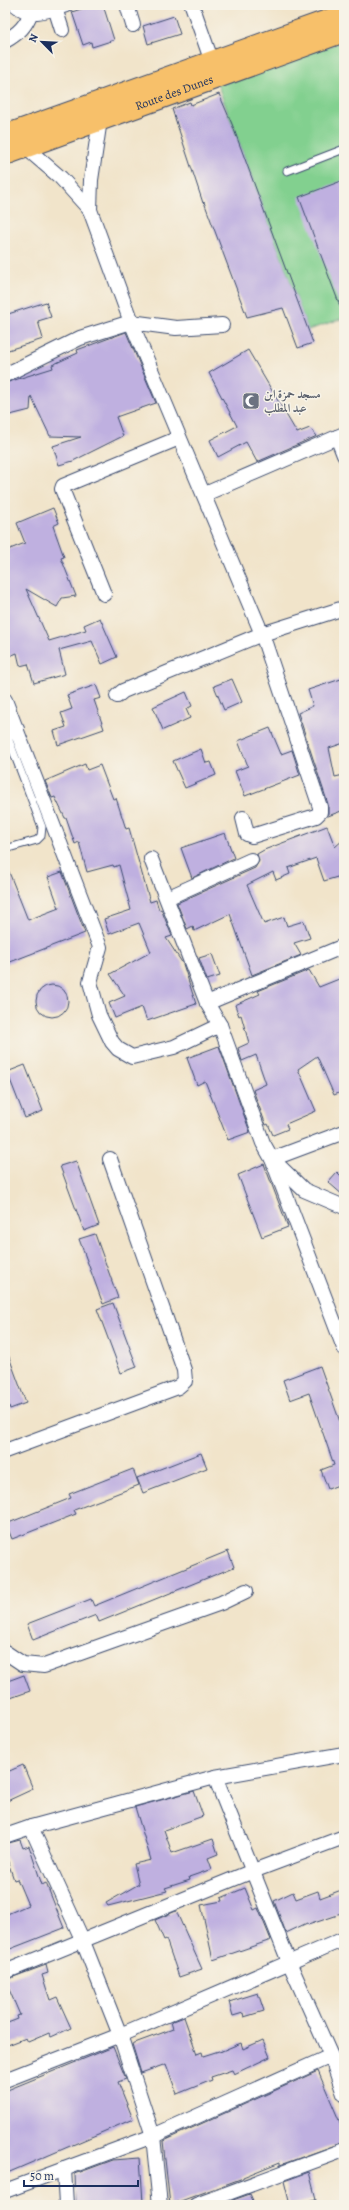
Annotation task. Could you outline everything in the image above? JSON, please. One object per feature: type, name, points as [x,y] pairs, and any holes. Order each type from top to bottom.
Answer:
[{"type":"main road","name":"Route des Dunes","points":[[15,151],[101,110],[212,62],[344,15]]},
{"type":"main road","name":"Route des Dunes","points":[[5,136],[101,110],[344,31]]},
{"type":"street","points":[[16,5],[22,11],[40,13],[60,7],[62,30]]},
{"type":"street","points":[[127,5],[133,25]]},
{"type":"street","points":[[192,5],[212,62]]},
{"type":"street","points":[[5,40],[14,36],[26,25],[31,12]]},
{"type":"street","points":[[101,110],[91,180],[90,210],[131,322],[179,438],[205,494],[262,634],[320,807],[320,812],[316,816],[252,836],[247,834],[243,818]]},
{"type":"street","points":[[15,151],[61,178],[90,210]]},
{"type":"street","points":[[5,374],[80,338],[131,322],[176,328],[222,325]]},
{"type":"street","points":[[205,494],[341,436],[344,455]]},
{"type":"street","points":[[104,594],[62,489],[63,486],[179,438]]},
{"type":"street","points":[[118,696],[123,691],[262,634],[344,608]]},
{"type":"street","points":[[5,700],[9,733],[100,947],[90,982],[99,1015],[112,1042],[118,1050],[132,1057],[174,1047],[220,1026]]},
{"type":"street","points":[[151,859],[208,1003],[220,1026],[263,1143],[272,1159],[344,1348]]},
{"type":"street","points":[[167,898],[251,860]]},
{"type":"street","points":[[208,1003],[344,946]]},
{"type":"street","points":[[272,1159],[344,1132]]},
{"type":"street","points":[[5,1451],[178,1387],[185,1381],[184,1370],[110,1159]]},
{"type":"street","points":[[272,1159],[304,1190],[344,1207]]},
{"type":"street","points":[[5,1652],[23,1664],[44,1666],[221,1603],[246,1591]]},
{"type":"street","points":[[5,1836],[31,1827],[215,1777],[344,1754]]},
{"type":"street","points":[[215,1777],[289,1962],[331,2056],[344,2094]]},
{"type":"street","points":[[31,1827],[82,1939],[120,2035],[153,2136],[160,2205]]},
{"type":"street","points":[[5,1972],[82,1939],[253,1871],[344,1837]]},
{"type":"street","points":[[5,2080],[120,2035],[344,1939]]},
{"type":"street","points":[[5,2191],[153,2136],[331,2056]]},
{"type":"street","points":[[196,2205],[344,2150]]},
{"type":"street","points":[[64,2169],[66,2205]]},
{"type":"lane","points":[[287,171],[344,149]]},
{"type":"lane","points":[[5,849],[37,840],[41,836],[42,827],[9,733]]},
{"type":"green space","points":[[344,41],[344,318],[308,330],[217,83]]},
{"type":"building","points":[[93,5],[103,5],[114,40],[92,47],[91,42],[83,45],[72,12]]},
{"type":"building","points":[[174,16],[180,34],[148,44],[143,26]]},
{"type":"building","points":[[219,94],[232,124],[313,343],[298,348],[283,308],[247,317],[204,202],[203,203],[172,109],[190,102],[191,105]]},
{"type":"building","points":[[344,180],[344,314],[343,314],[299,197]]},
{"type":"building","points":[[46,302],[51,317],[38,321],[43,339],[5,351],[5,315]]},
{"type":"building","points":[[126,332],[156,403],[116,417],[123,436],[73,461],[59,465],[53,446],[81,437],[50,436],[31,396],[30,410],[10,415],[5,397],[5,383],[53,368],[52,365],[78,353],[77,350]]},
{"type":"building","name":"مسجد حمزة ابن عبد المطلب","points":[[248,350],[297,433],[310,428],[317,436],[257,462],[246,442],[218,457],[210,440],[237,426],[209,373]]},
{"type":"building","points":[[53,508],[59,523],[53,526],[64,557],[61,558],[76,596],[62,598],[57,607],[26,589],[49,641],[86,630],[84,625],[100,618],[117,657],[102,664],[92,641],[59,650],[65,674],[34,683],[28,664],[20,666],[17,653],[5,658],[5,551],[25,543],[17,523]]},
{"type":"building","points":[[344,678],[344,743],[329,748],[335,777],[344,775],[344,810],[328,816],[328,804],[298,713],[313,706],[308,690]]},
{"type":"building","points":[[232,679],[242,702],[224,710],[214,686]]},
{"type":"building","points":[[96,685],[101,698],[94,700],[104,729],[58,745],[54,731],[66,727],[61,713],[72,709],[67,695]]},
{"type":"building","points":[[186,692],[192,706],[186,709],[190,718],[163,730],[153,707]]},
{"type":"building","points":[[270,728],[281,754],[292,750],[300,775],[245,796],[235,771],[248,766],[238,741]]},
{"type":"building","points":[[201,749],[206,763],[211,762],[216,775],[185,788],[173,761]]},
{"type":"building","points":[[85,764],[87,770],[100,765],[113,799],[116,798],[126,829],[129,828],[150,902],[156,900],[159,910],[161,909],[172,936],[166,938],[183,964],[196,1004],[147,1021],[142,1007],[115,1018],[109,1003],[125,996],[110,974],[151,952],[139,923],[109,934],[104,919],[131,910],[119,865],[114,867],[113,865],[87,872],[79,842],[75,844],[66,818],[55,797],[52,798],[45,781]]},
{"type":"building","points":[[327,826],[335,847],[344,839],[344,875],[324,881],[316,858],[288,868],[290,874],[276,880],[273,872],[247,885],[264,924],[284,917],[287,926],[304,921],[310,938],[294,943],[301,955],[252,975],[230,914],[194,931],[193,926],[187,929],[177,903],[255,868],[259,861],[257,854],[264,850]]},
{"type":"building","points":[[225,833],[234,858],[192,878],[181,848]]},
{"type":"building","points":[[5,862],[28,920],[59,908],[48,877],[62,872],[85,933],[5,964]]},
{"type":"building","points":[[212,954],[220,976],[207,980],[199,958]]},
{"type":"building","points":[[309,970],[319,987],[344,977],[344,1091],[334,1095],[317,1056],[298,1069],[316,1111],[286,1124],[288,1129],[273,1135],[268,1124],[266,1125],[253,1090],[266,1084],[256,1055],[242,1061],[238,1048],[249,1043],[241,1015],[239,1016],[235,1005],[260,994],[258,991]]},
{"type":"building","points":[[52,985],[63,990],[68,1001],[63,1012],[52,1017],[41,1012],[36,1001],[41,990]]},
{"type":"building","points":[[219,1046],[250,1132],[228,1140],[205,1081],[197,1085],[187,1058]]},
{"type":"building","points":[[25,1065],[43,1111],[25,1118],[7,1072]]},
{"type":"building","points":[[76,1161],[99,1225],[84,1231],[60,1166]]},
{"type":"building","points":[[264,1164],[288,1227],[262,1237],[238,1175]]},
{"type":"building","points":[[337,1172],[344,1179],[344,1196],[328,1182]]},
{"type":"building","points":[[95,1234],[118,1298],[103,1304],[79,1239]]},
{"type":"building","points":[[113,1303],[137,1367],[121,1373],[97,1309]]},
{"type":"building","points":[[6,1349],[26,1403],[10,1409],[5,1394]]},
{"type":"building","points":[[320,1366],[344,1433],[344,1487],[341,1484],[328,1489],[321,1470],[334,1465],[309,1393],[290,1400],[283,1380]]},
{"type":"building","points":[[201,1453],[207,1468],[143,1493],[137,1478]]},
{"type":"building","points":[[133,1469],[139,1485],[74,1510],[76,1514],[12,1539],[6,1524],[71,1498],[69,1494]]},
{"type":"building","points":[[228,1551],[234,1567],[99,1622],[96,1615],[33,1640],[27,1624],[91,1599],[94,1606]]},
{"type":"building","points":[[24,1675],[30,1691],[5,1700],[5,1682]]},
{"type":"building","points":[[23,1765],[33,1789],[5,1802],[5,1773]]},
{"type":"building","points":[[194,1791],[203,1816],[164,1830],[172,1853],[213,1839],[218,1854],[208,1858],[212,1869],[189,1877],[190,1880],[165,1888],[167,1891],[108,1906],[106,1903],[139,1884],[134,1864],[151,1860],[135,1807]]},
{"type":"building","points":[[20,1840],[23,1848],[29,1846],[42,1885],[46,1883],[64,1928],[5,1951],[5,1915],[28,1905],[17,1879],[14,1880],[5,1853],[5,1844]]},
{"type":"building","points":[[245,1888],[254,1910],[258,1908],[271,1940],[213,1960],[201,1905],[222,1901],[221,1898]]},
{"type":"building","points":[[344,1889],[344,1913],[308,1925],[307,1923],[286,1933],[274,1901],[293,1892],[296,1899],[318,1891],[320,1898]]},
{"type":"building","points":[[176,1911],[202,1969],[179,1977],[166,1939],[164,1940],[155,1920]]},
{"type":"building","points":[[46,1965],[48,1973],[42,1975],[50,2000],[57,1997],[71,2028],[51,2037],[49,2033],[28,2042],[26,2038],[5,2046],[5,2024],[18,2019],[17,2016],[20,2015],[5,1980]]},
{"type":"building","points":[[258,1993],[264,2011],[244,2017],[243,2013],[233,2016],[229,2002]]},
{"type":"building","points":[[184,2017],[197,2054],[202,2052],[203,2056],[222,2051],[241,2043],[243,2049],[263,2040],[270,2057],[234,2074],[232,2070],[211,2077],[212,2080],[177,2094],[166,2064],[141,2073],[132,2044],[173,2029],[171,2022]]},
{"type":"building","points":[[113,2047],[126,2079],[118,2082],[133,2119],[5,2174],[5,2091]]},
{"type":"building","points":[[318,2071],[344,2132],[344,2142],[280,2165],[280,2162],[243,2178],[170,2205],[163,2141]]},
{"type":"building","points":[[140,2158],[143,2202],[76,2205],[75,2174],[113,2160]]},
{"type":"building","points":[[309,2172],[316,2199],[290,2205],[284,2181]]},
{"type":"building","points":[[250,2194],[255,2205],[235,2205],[233,2200]]},
{"type":"place","name":"مسجد حمزة ابن عبد المطلب","points":[[251,401]]}]
